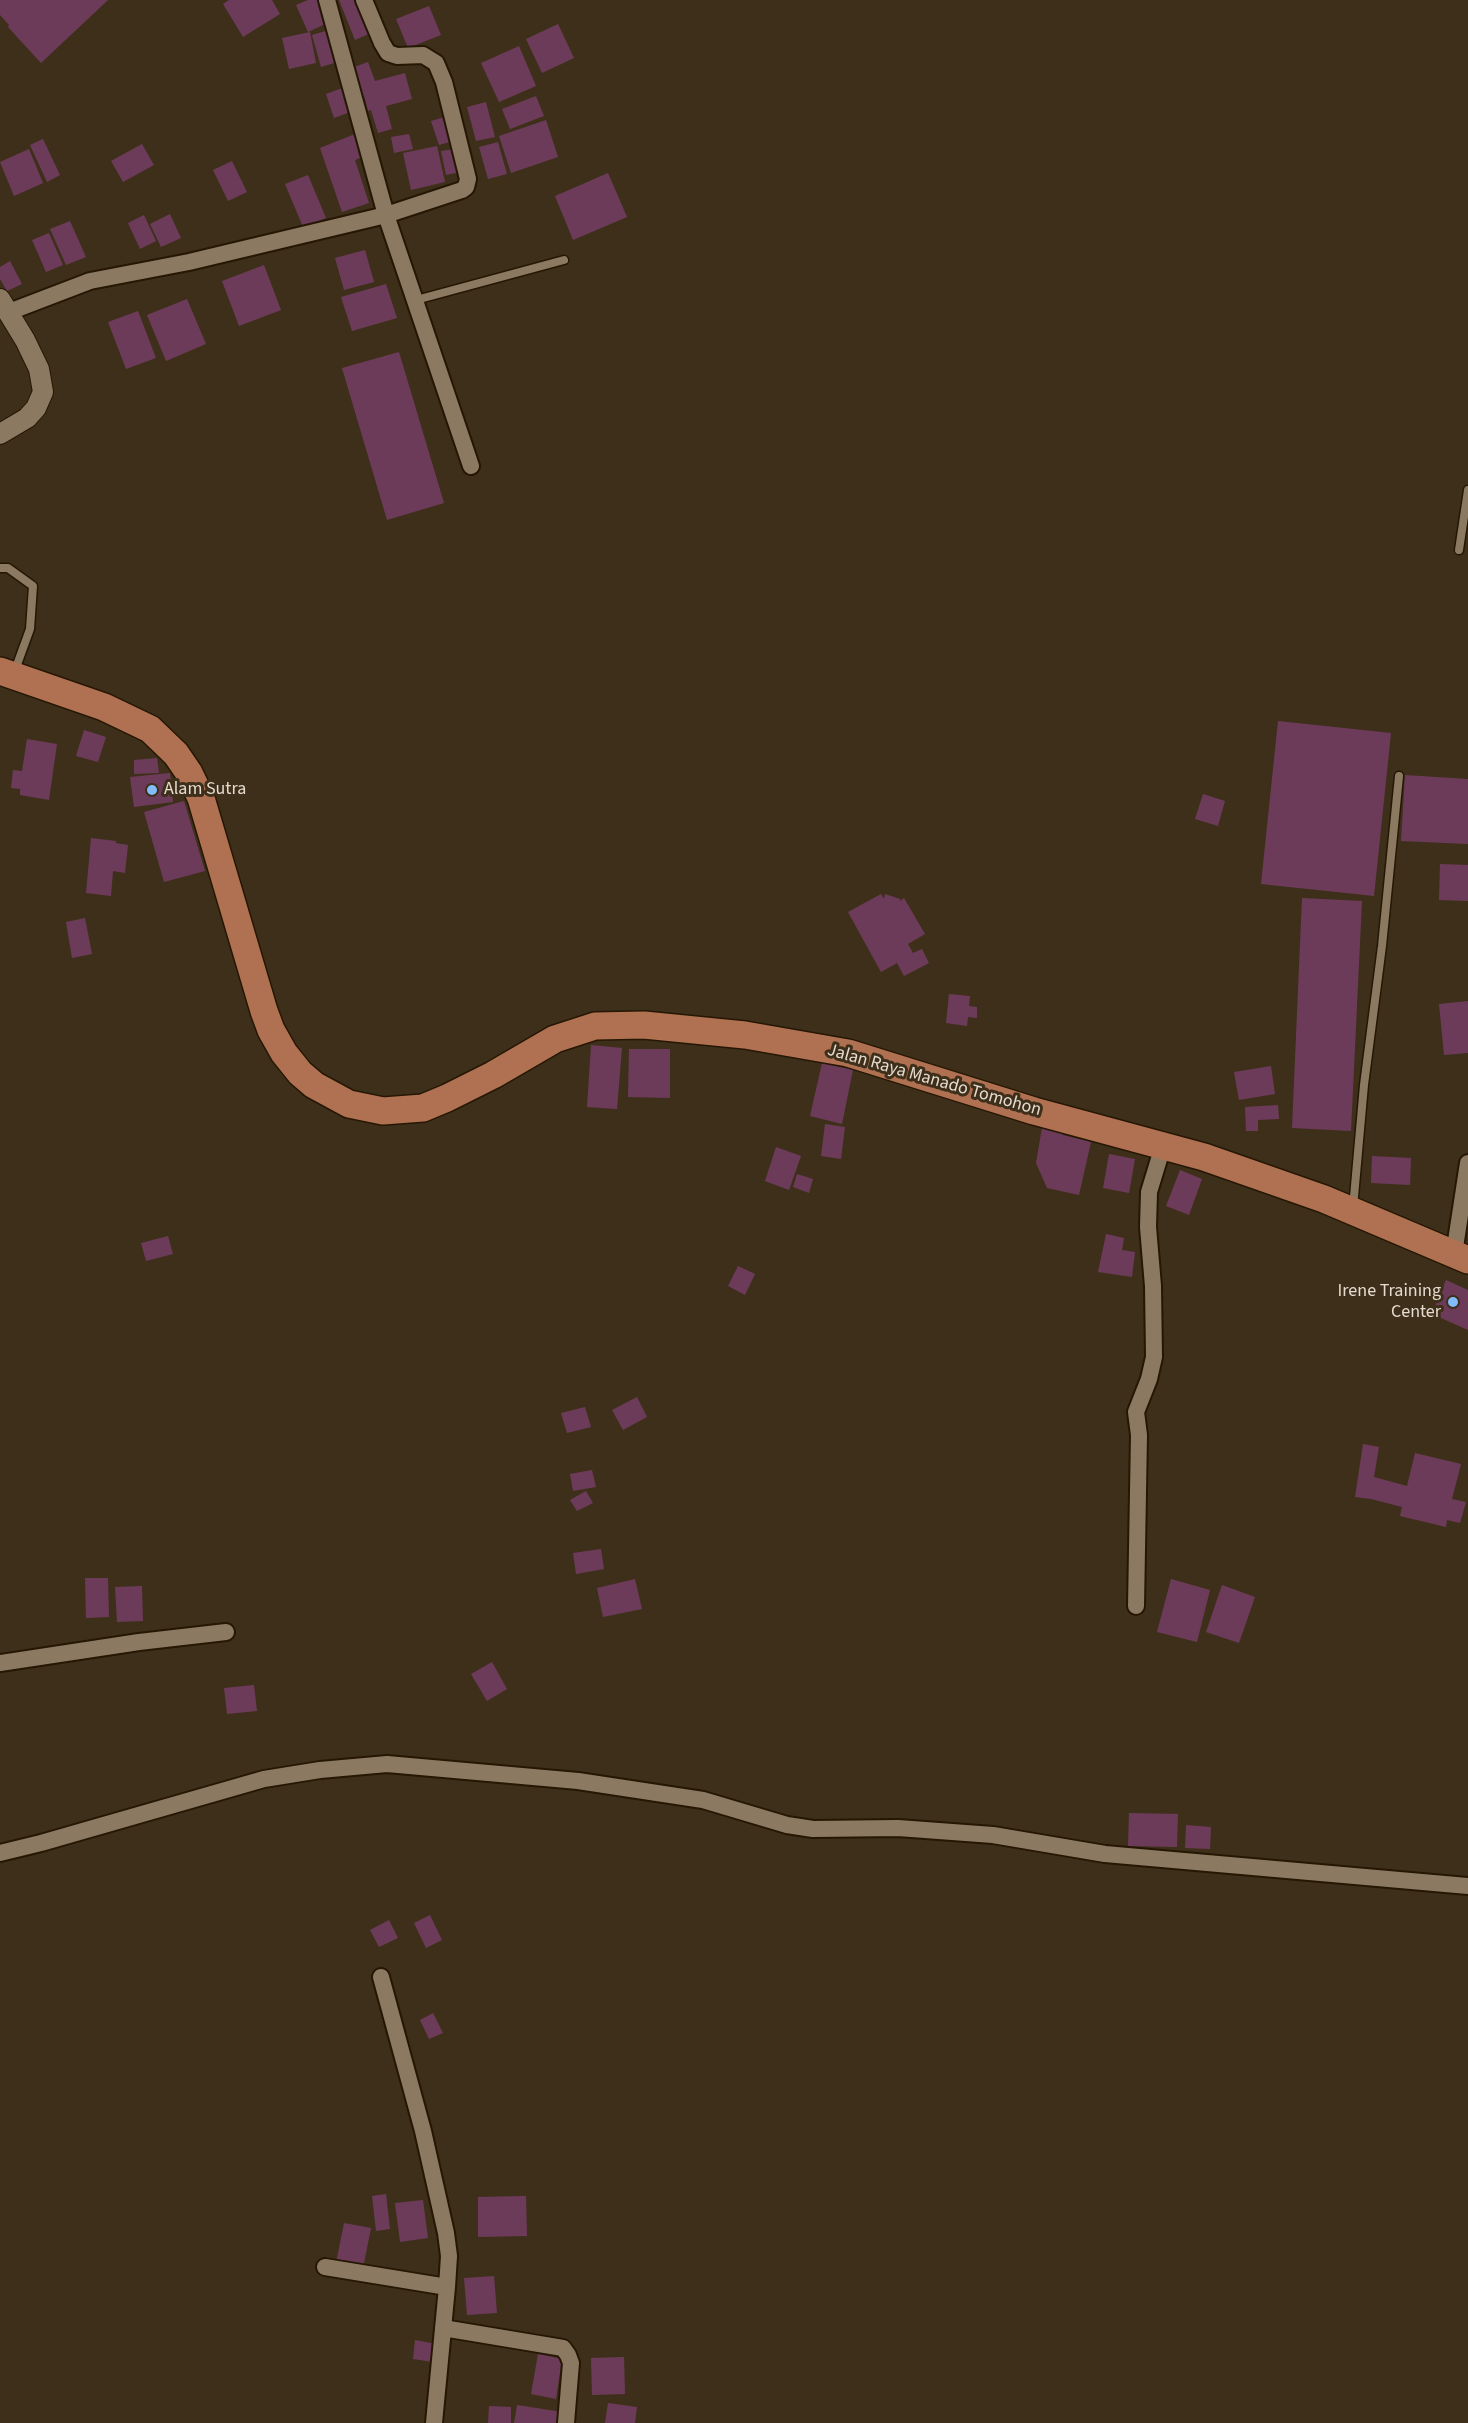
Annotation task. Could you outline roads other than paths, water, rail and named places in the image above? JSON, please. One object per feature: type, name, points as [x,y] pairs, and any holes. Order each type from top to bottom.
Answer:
[{"type":"highway","name":"Jalan Raya Manado Tomohon","points":[[7,673],[113,711],[150,729],[176,754],[189,773],[201,798],[271,1030],[284,1053],[300,1073],[314,1085],[349,1104],[384,1111],[423,1108],[493,1075],[555,1039],[595,1026],[618,1024],[745,1035],[848,1053],[1034,1111],[1204,1157],[1324,1199],[1461,1257]]},
{"type":"street","points":[[327,0],[386,215],[471,466]]},
{"type":"street","points":[[0,434],[27,418],[36,408],[43,392],[39,369],[4,305],[90,281],[189,262],[386,215],[462,190],[468,184],[444,82],[436,63],[423,55],[397,56],[388,52],[364,0]]},
{"type":"street","points":[[1136,1606],[1139,1435],[1136,1412],[1149,1379],[1154,1357],[1154,1286],[1148,1227],[1149,1192],[1163,1146]]},
{"type":"street","points":[[1461,1257],[1468,1163]]},
{"type":"street","points":[[0,1663],[150,1640],[226,1632]]},
{"type":"street","points":[[0,1853],[264,1779],[321,1770],[387,1764],[578,1782],[703,1800],[787,1825],[813,1829],[898,1828],[993,1835],[1105,1854],[1468,1886]]},
{"type":"street","points":[[381,1977],[441,2206],[449,2256],[434,2423]]},
{"type":"street","points":[[325,2267],[447,2287]]},
{"type":"street","points":[[443,2328],[563,2348],[571,2363],[566,2423]]},
{"type":"lane","points":[[416,300],[564,260]]},
{"type":"lane","points":[[1460,550],[1468,490]]},
{"type":"lane","points":[[0,568],[8,568],[33,586],[30,629],[7,673]]},
{"type":"lane","points":[[1353,1212],[1364,1085],[1382,946],[1399,776]]},
{"type":"place","name":"Alam Sutra","points":[[152,790]]},
{"type":"place","name":"Irene Training Center","points":[[1453,1302]]}]
